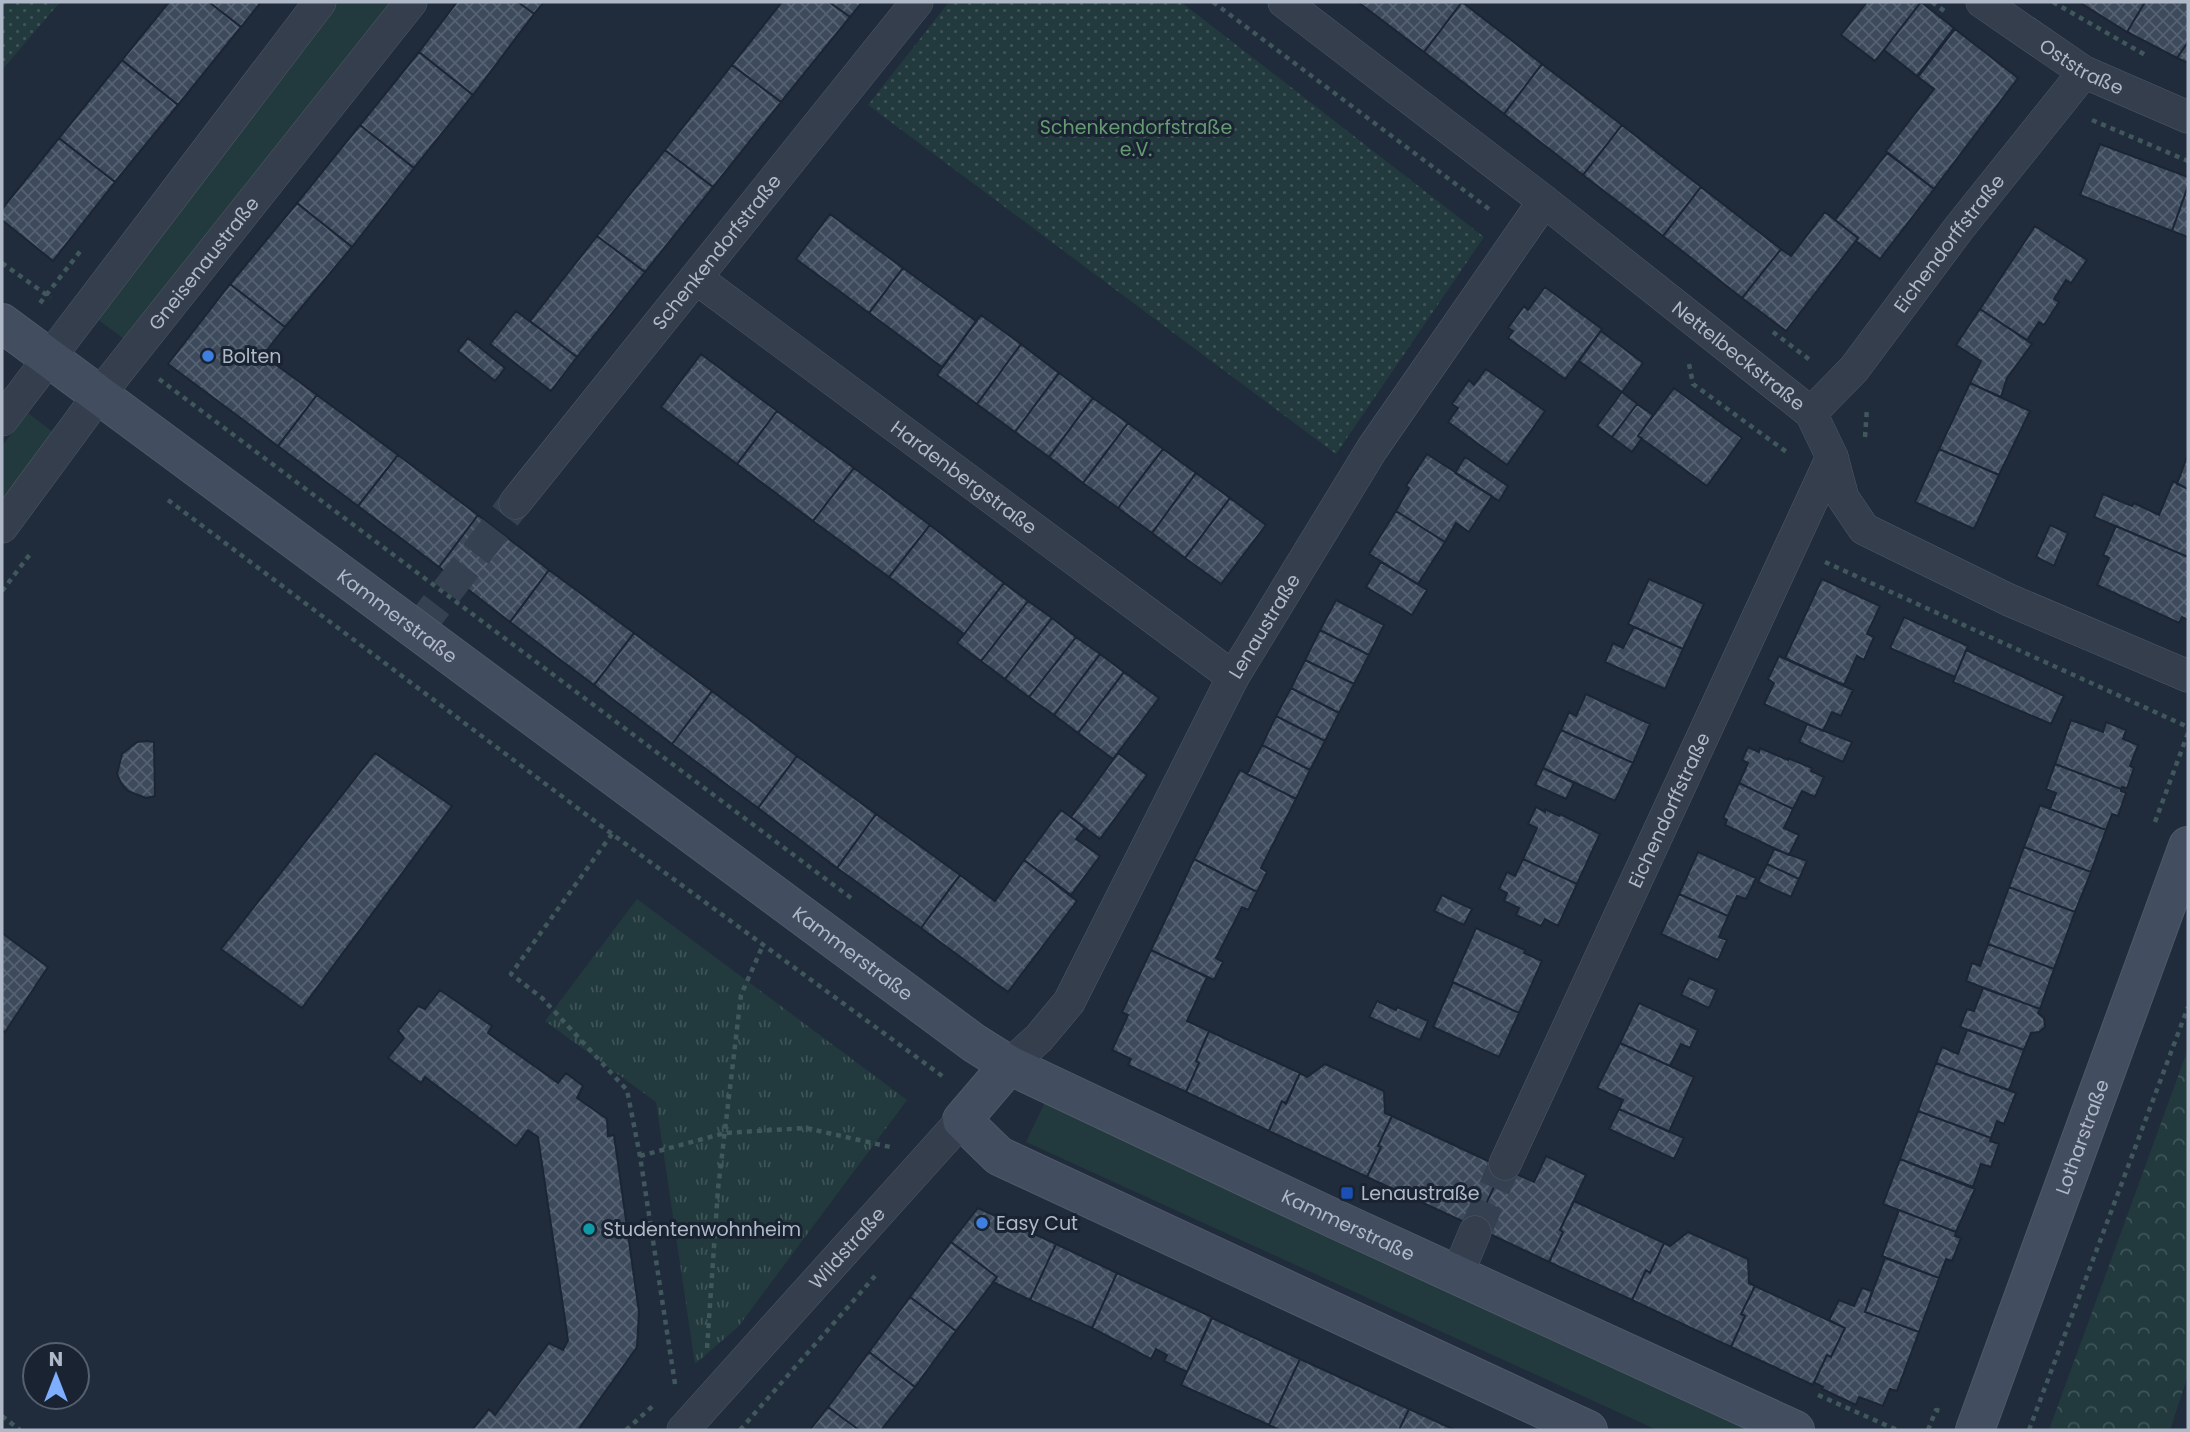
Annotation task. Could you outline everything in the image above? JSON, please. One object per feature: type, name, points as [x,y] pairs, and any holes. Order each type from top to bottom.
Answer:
[{"type":"street","points":[[2,420],[320,2]]},
{"type":"street","name":"Gneisenaustraße","points":[[2,527],[99,395],[411,2]]},
{"type":"street","name":"Schenkendorfstraße","points":[[515,503],[917,2]]},
{"type":"street","name":"Nettelbeckstraße","points":[[1284,2],[1535,213],[1811,413],[1832,457],[1843,498],[1864,529],[2009,600],[2188,676]]},
{"type":"street","name":"Oststraße","points":[[1982,2],[2084,72],[2188,117]]},
{"type":"street","name":"Eichendorffstraße","points":[[1811,413],[1854,369],[1959,228],[2084,72]]},
{"type":"street","name":"Lenaustraße","points":[[1009,1065],[1039,1038],[1069,1002],[1233,677],[1371,449],[1535,213]]},
{"type":"street","name":"Hardenbergstraße","points":[[696,278],[1233,677]]},
{"type":"street","name":"Kammerstraße","points":[[2,323],[974,1043],[1009,1065],[1795,1430]]},
{"type":"street","name":"Eichendorffstraße","points":[[1505,1164],[1832,457]]},
{"type":"street","name":"Lotharstraße","points":[[1975,1430],[2188,846]]},
{"type":"street","name":"Wildstraße","points":[[689,1428],[1009,1065]]},
{"type":"street","points":[[962,1120],[999,1156],[1588,1430]]},
{"type":"street","points":[[1457,1275],[1475,1232]]},
{"type":"path","points":[[1213,2],[1488,209],[1535,213]]},
{"type":"path","points":[[2053,2],[2155,61]]},
{"type":"path","points":[[2,263],[80,320]]},
{"type":"path","points":[[1687,353],[1693,384],[1794,458]]},
{"type":"path","points":[[129,357],[856,902]]},
{"type":"path","points":[[160,494],[612,834],[946,1078]]},
{"type":"path","points":[[1791,546],[2188,727]]},
{"type":"path","points":[[612,834],[511,974],[542,999],[627,1090],[640,1156],[675,1385]]},
{"type":"path","points":[[707,1350],[718,1189],[741,995],[764,945]]},
{"type":"path","points":[[2029,1430],[2188,1007]]},
{"type":"path","points":[[640,1156],[725,1133],[806,1128],[890,1147],[924,1162]]},
{"type":"path","points":[[742,1429],[877,1274]]},
{"type":"path","points":[[2,1416],[20,1430]]},
{"type":"green space","points":[[2,2],[60,2],[2,70]]},
{"type":"green space","points":[[338,2],[392,2],[124,339],[97,319]]},
{"type":"green space","name":"Schenkendorfstraße e.V.","points":[[949,2],[1181,2],[1484,237],[1336,454],[868,105]]},
{"type":"green space","points":[[28,413],[53,432],[2,500],[2,446]]},
{"type":"green space","points":[[637,899],[907,1100],[738,1327],[695,1364],[656,1102],[545,1021]]},
{"type":"green space","points":[[2188,1049],[2188,1375],[2170,1430],[2049,1430]]},
{"type":"green space","points":[[1045,1102],[1763,1430],[1657,1430],[1026,1142]]},
{"type":"building","points":[[169,2],[209,2],[241,27],[178,105],[122,60]]},
{"type":"building","points":[[209,2],[261,2],[241,27]]},
{"type":"building","points":[[457,2],[518,2],[534,14],[473,95],[419,52]]},
{"type":"building","points":[[518,2],[544,2],[534,14]]},
{"type":"building","points":[[782,2],[829,2],[850,17],[781,102],[732,65]]},
{"type":"building","points":[[829,2],[862,2],[850,17]]},
{"type":"building","points":[[1358,2],[1462,2],[1424,52]]},
{"type":"building","points":[[1462,2],[1542,64],[1504,114],[1424,52]]},
{"type":"building","points":[[1867,2],[1921,2],[1875,61],[1841,35]]},
{"type":"building","points":[[1921,2],[1954,28],[1917,76],[1884,50]]},
{"type":"building","points":[[2079,2],[2145,2],[2127,32]]},
{"type":"building","points":[[2145,2],[2188,2],[2188,42],[2177,58],[2127,32]]},
{"type":"building","points":[[1955,29],[2018,78],[1934,189],[1886,151],[1934,89],[1918,77]]},
{"type":"building","points":[[2188,42],[2188,63],[2177,58]]},
{"type":"building","points":[[419,52],[473,95],[414,168],[360,125]]},
{"type":"building","points":[[122,60],[178,105],[115,182],[59,138]]},
{"type":"building","points":[[1542,64],[1622,125],[1583,175],[1504,114]]},
{"type":"building","points":[[732,65],[781,102],[713,187],[665,150]]},
{"type":"building","points":[[360,125],[414,168],[352,247],[297,203]]},
{"type":"building","points":[[1622,125],[1701,187],[1663,236],[1583,175]]},
{"type":"building","points":[[59,138],[115,182],[53,261],[2,220],[2,209]]},
{"type":"building","points":[[2100,144],[2188,177],[2188,186],[2172,231],[2080,195]]},
{"type":"building","points":[[665,150],[713,187],[645,272],[597,236]]},
{"type":"building","points":[[1887,153],[1934,189],[1880,259],[1856,241],[1858,238],[1835,220]]},
{"type":"building","points":[[2188,186],[2188,237],[2172,231]]},
{"type":"building","points":[[1701,187],[1781,249],[1742,298],[1663,236]]},
{"type":"building","points":[[297,203],[352,247],[285,327],[230,284]]},
{"type":"building","points":[[1825,212],[1858,238],[1786,331],[1742,298],[1781,249],[1791,256]]},
{"type":"building","points":[[830,214],[903,268],[869,313],[796,259]]},
{"type":"building","points":[[2035,226],[2087,260],[2071,283],[2066,280],[2054,299],[2059,302],[2044,325],[2039,322],[2027,340],[1980,309]]},
{"type":"building","points":[[597,236],[645,272],[577,357],[530,321]]},
{"type":"building","points":[[903,268],[976,321],[942,367],[869,313]]},
{"type":"building","points":[[230,284],[285,327],[263,355],[317,395],[278,446],[168,364]]},
{"type":"building","points":[[1545,287],[1602,329],[1565,379],[1508,338],[1513,331],[1508,328],[1524,306],[1528,310]]},
{"type":"building","points":[[1980,309],[2032,344],[2007,378],[2001,397],[1970,383],[1981,361],[1956,345]]},
{"type":"building","points":[[516,311],[577,357],[551,391],[490,344]]},
{"type":"building","points":[[981,315],[1021,344],[977,404],[937,375]]},
{"type":"building","points":[[1601,331],[1643,363],[1622,392],[1579,361]]},
{"type":"building","points":[[468,338],[505,368],[495,381],[458,351]]},
{"type":"building","points":[[1021,344],[1059,373],[1015,432],[977,404]]},
{"type":"building","points":[[701,354],[777,411],[737,464],[661,407]]},
{"type":"building","points":[[1486,369],[1545,411],[1507,465],[1448,422],[1458,408],[1452,404],[1469,380],[1474,385]]},
{"type":"building","points":[[1059,373],[1093,398],[1049,457],[1015,432]]},
{"type":"building","points":[[1970,383],[2030,411],[1999,475],[1939,449]]},
{"type":"building","points":[[1674,388],[1742,438],[1707,486],[1638,436]]},
{"type":"building","points":[[1622,392],[1637,404],[1612,437],[1597,426]]},
{"type":"building","points":[[317,395],[398,455],[358,506],[278,446]]},
{"type":"building","points":[[1093,398],[1128,423],[1083,483],[1049,457]]},
{"type":"building","points":[[1637,404],[1653,415],[1638,436],[1642,438],[1632,452],[1612,437]]},
{"type":"building","points":[[777,411],[854,468],[813,521],[737,464]]},
{"type":"building","points":[[1128,423],[1163,449],[1118,508],[1083,483]]},
{"type":"building","points":[[1163,449],[1196,473],[1152,533],[1118,508]]},
{"type":"building","points":[[1939,449],[1999,475],[1974,529],[1915,502]]},
{"type":"building","points":[[1427,454],[1492,496],[1469,532],[1456,523],[1445,542],[1396,511],[1409,488],[1406,486]]},
{"type":"building","points":[[2188,454],[2188,489],[2177,484]]},
{"type":"building","points":[[398,455],[478,515],[439,567],[358,506]]},
{"type":"building","points":[[1465,457],[1508,486],[1499,501],[1455,473]]},
{"type":"building","points":[[854,468],[930,525],[889,577],[813,521]]},
{"type":"building","points":[[1196,473],[1230,498],[1185,558],[1152,533]]},
{"type":"building","points":[[2173,481],[2188,489],[2188,557],[2094,517],[2103,494],[2132,506],[2134,503],[2159,515]]},
{"type":"building","points":[[1230,498],[1266,525],[1221,584],[1185,558]]},
{"type":"building","points":[[1396,511],[1445,542],[1418,584],[1369,554]]},
{"type":"building","points":[[478,515],[549,570],[510,622],[439,567]]},
{"type":"building","points":[[930,525],[1004,583],[964,634],[889,577]]},
{"type":"building","points":[[2050,525],[2068,533],[2054,566],[2036,557]]},
{"type":"building","points":[[2116,526],[2188,557],[2188,620],[2182,617],[2179,623],[2097,585],[2109,558],[2103,555]]},
{"type":"building","points":[[1381,562],[1427,590],[1412,615],[1366,587]]},
{"type":"building","points":[[549,570],[634,633],[594,685],[510,622]]},
{"type":"building","points":[[1649,579],[1704,604],[1683,649],[1628,624]]},
{"type":"building","points":[[1822,579],[1880,606],[1867,634],[1874,637],[1864,660],[1857,656],[1844,685],[1785,658]]},
{"type":"building","points":[[1004,583],[1028,601],[981,661],[957,643]]},
{"type":"building","points":[[1336,600],[1384,625],[1369,655],[1320,630]]},
{"type":"building","points":[[1028,601],[1052,618],[1005,679],[981,661]]},
{"type":"building","points":[[1904,617],[1968,646],[1955,677],[1890,648]]},
{"type":"building","points":[[1052,618],[1076,637],[1029,697],[1005,679]]},
{"type":"building","points":[[1634,627],[1683,649],[1665,689],[1605,662],[1613,643],[1623,648]]},
{"type":"building","points":[[1320,630],[1369,655],[1354,684],[1305,660]]},
{"type":"building","points":[[634,633],[712,691],[672,744],[594,685]]},
{"type":"building","points":[[1076,637],[1100,654],[1054,715],[1029,697]]},
{"type":"building","points":[[1966,650],[2064,696],[2051,724],[1953,682]]},
{"type":"building","points":[[1100,654],[1124,672],[1078,733],[1054,715]]},
{"type":"building","points":[[1779,656],[1853,690],[1841,716],[1832,712],[1823,731],[1764,704],[1774,683],[1768,679]]},
{"type":"building","points":[[1305,660],[1354,684],[1339,713],[1291,688]]},
{"type":"building","points":[[1124,672],[1159,698],[1113,759],[1078,733]]},
{"type":"building","points":[[1291,688],[1339,713],[1325,741],[1276,716]]},
{"type":"building","points":[[712,691],[797,756],[758,808],[672,744]]},
{"type":"building","points":[[1586,694],[1650,724],[1633,763],[1561,730],[1569,712],[1576,716]]},
{"type":"building","points":[[1276,716],[1325,741],[1310,770],[1262,745]]},
{"type":"building","points":[[2071,720],[2103,732],[2106,722],[2126,730],[2123,739],[2138,745],[2130,766],[2134,768],[2127,788],[2121,789],[2055,764]]},
{"type":"building","points":[[1807,724],[1852,742],[1843,762],[1799,742]]},
{"type":"building","points":[[1561,730],[1633,763],[1615,801],[1543,768]]},
{"type":"building","points":[[137,742],[154,742],[155,796],[146,798],[128,791],[117,774],[122,754]]},
{"type":"building","points":[[1262,745],[1310,770],[1296,799],[1247,774]]},
{"type":"building","points":[[1748,747],[1759,752],[1760,748],[1812,768],[1811,771],[1824,777],[1815,797],[1802,791],[1793,809],[1739,783],[1748,763],[1742,760]]},
{"type":"building","points":[[375,753],[452,806],[302,1008],[221,949]]},
{"type":"building","points":[[1118,753],[1147,775],[1100,839],[1071,817]]},
{"type":"building","points":[[797,756],[876,814],[837,868],[758,808]]},
{"type":"building","points":[[2055,764],[2126,793],[2118,816],[2112,814],[2106,830],[2050,809],[2056,793],[2046,789]]},
{"type":"building","points":[[1543,768],[1574,783],[1566,799],[1535,785]]},
{"type":"building","points":[[1240,770],[1296,799],[1261,868],[1267,872],[1257,892],[1194,859]]},
{"type":"building","points":[[1739,783],[1793,809],[1784,828],[1799,835],[1789,855],[1725,825],[1727,820],[1723,818]]},
{"type":"building","points":[[2040,805],[2106,830],[2091,872],[2024,847]]},
{"type":"building","points":[[1536,807],[1545,812],[1545,809],[1559,816],[1560,814],[1600,834],[1577,884],[1523,859],[1537,828],[1528,824]]},
{"type":"building","points":[[1061,810],[1085,828],[1076,839],[1100,856],[1071,895],[1024,860]]},
{"type":"building","points":[[876,814],[960,875],[921,928],[837,868]]},
{"type":"building","points":[[2024,847],[2091,872],[2075,912],[2009,887]]},
{"type":"building","points":[[1774,849],[1807,861],[1799,879],[1767,864]]},
{"type":"building","points":[[1698,852],[1756,878],[1746,899],[1737,896],[1728,916],[1679,894]]},
{"type":"building","points":[[1194,859],[1257,892],[1248,910],[1242,907],[1216,958],[1223,962],[1214,980],[1151,950]]},
{"type":"building","points":[[1523,859],[1577,884],[1558,926],[1545,919],[1541,926],[1516,915],[1519,908],[1504,901],[1507,893],[1499,889],[1507,872],[1515,876]]},
{"type":"building","points":[[1024,860],[1077,901],[1008,992],[921,928],[960,875],[995,901]]},
{"type":"building","points":[[1767,864],[1799,879],[1791,897],[1758,882]]},
{"type":"building","points":[[2009,887],[2075,912],[2054,969],[1988,944]]},
{"type":"building","points":[[1679,894],[1728,916],[1719,937],[1727,940],[1718,960],[1661,934]]},
{"type":"building","points":[[1442,895],[1472,909],[1464,925],[1434,911]]},
{"type":"building","points":[[1476,928],[1525,950],[1524,953],[1542,961],[1519,1013],[1452,982]]},
{"type":"building","points":[[2,933],[48,967],[5,1032],[2,1030]]},
{"type":"building","points":[[1988,944],[2054,969],[2040,1009],[1966,981],[1972,963],[1980,966]]},
{"type":"building","points":[[1151,950],[1207,977],[1187,1021],[1209,1031],[1186,1092],[1128,1065],[1131,1059],[1112,1050],[1128,1015],[1122,1012]]},
{"type":"building","points":[[1689,978],[1717,990],[1709,1008],[1681,995]]},
{"type":"building","points":[[1453,982],[1519,1013],[1499,1057],[1433,1027]]},
{"type":"building","points":[[1983,988],[2040,1009],[2038,1013],[2044,1018],[2045,1027],[2039,1032],[2031,1033],[2024,1050],[1960,1027],[1967,1009],[1974,1011]]},
{"type":"building","name":"Studentenwohnheim","points":[[440,990],[492,1026],[488,1033],[558,1083],[566,1073],[583,1086],[577,1098],[607,1119],[608,1136],[614,1135],[639,1312],[637,1347],[578,1430],[472,1430],[489,1409],[495,1415],[549,1343],[563,1350],[568,1340],[538,1137],[528,1130],[516,1146],[425,1077],[421,1083],[388,1058],[404,1038],[398,1031],[418,1006],[425,1009]]},
{"type":"building","points":[[1377,1001],[1428,1021],[1420,1040],[1369,1017]]},
{"type":"building","points":[[1639,1003],[1698,1030],[1690,1048],[1681,1044],[1670,1066],[1620,1043]]},
{"type":"building","points":[[1967,1030],[2024,1050],[2009,1090],[1936,1063],[1942,1047],[1958,1054]]},
{"type":"building","points":[[1209,1031],[1300,1073],[1286,1103],[1282,1101],[1269,1131],[1186,1092]]},
{"type":"building","points":[[1620,1043],[1694,1077],[1669,1132],[1619,1109],[1623,1100],[1597,1088]]},
{"type":"building","points":[[1936,1063],[2016,1093],[2004,1124],[1997,1121],[1991,1138],[1918,1111]]},
{"type":"building","points":[[1325,1064],[1384,1091],[1385,1113],[1392,1116],[1367,1177],[1269,1131],[1282,1101],[1286,1104],[1300,1073],[1307,1077]]},
{"type":"building","points":[[1619,1109],[1684,1138],[1674,1159],[1609,1129]]},
{"type":"building","points":[[1918,1111],[1991,1138],[1990,1141],[1999,1144],[1991,1167],[1981,1164],[1973,1187],[1900,1159]]},
{"type":"building","points":[[1392,1116],[1503,1168],[1475,1227],[1367,1177]]},
{"type":"building","points":[[1546,1156],[1586,1175],[1560,1230],[1563,1232],[1549,1262],[1475,1227],[1503,1168],[1534,1182]]},
{"type":"building","points":[[1900,1159],[1975,1189],[1956,1232],[1883,1204]]},
{"type":"building","points":[[1574,1201],[1664,1243],[1650,1273],[1646,1270],[1632,1300],[1549,1262]]},
{"type":"building","points":[[978,1208],[1056,1244],[1030,1300],[993,1282],[997,1277],[951,1242]]},
{"type":"building","points":[[1899,1210],[1956,1232],[1955,1236],[1961,1238],[1952,1261],[1946,1259],[1939,1278],[1882,1256]]},
{"type":"building","points":[[1688,1232],[1748,1259],[1749,1283],[1755,1286],[1741,1314],[1745,1316],[1731,1347],[1632,1300],[1646,1270],[1650,1273],[1664,1243],[1670,1246]]},
{"type":"building","points":[[951,1242],[997,1277],[956,1331],[910,1297]]},
{"type":"building","points":[[1056,1244],[1117,1273],[1092,1328],[1030,1300]]},
{"type":"building","points":[[1885,1258],[1939,1278],[1919,1332],[1865,1312]]},
{"type":"building","points":[[1117,1273],[1212,1317],[1187,1372],[1164,1361],[1167,1355],[1156,1349],[1151,1359],[1092,1328]]},
{"type":"building","points":[[1755,1286],[1845,1328],[1831,1357],[1827,1355],[1813,1385],[1731,1347],[1745,1316],[1741,1314]]},
{"type":"building","points":[[1862,1288],[1872,1291],[1865,1312],[1919,1332],[1897,1391],[1890,1389],[1883,1406],[1859,1397],[1856,1405],[1822,1389],[1823,1387],[1814,1382],[1827,1355],[1831,1357],[1845,1328],[1829,1320],[1839,1300],[1854,1306]]},
{"type":"building","points":[[910,1297],[956,1331],[915,1387],[869,1352]]},
{"type":"building","points":[[1212,1318],[1300,1359],[1269,1425],[1181,1385]]},
{"type":"building","points":[[869,1352],[915,1387],[881,1430],[859,1430],[828,1407]]},
{"type":"building","points":[[1300,1359],[1409,1409],[1399,1430],[1280,1430],[1269,1425]]},
{"type":"building","points":[[828,1407],[859,1430],[810,1430]]},
{"type":"building","points":[[1409,1409],[1455,1430],[1399,1430]]},
{"type":"tunnel","points":[[417,630],[515,503]]},
{"type":"tunnel","points":[[1475,1232],[1505,1164]]},
{"type":"place","name":"Bolten","points":[[208,356]]},
{"type":"place","name":"Lenaustraße","points":[[1347,1193]]},
{"type":"place","name":"Easy Cut","points":[[982,1223]]},
{"type":"place","name":"Studentenwohnheim","points":[[589,1229]]}]
